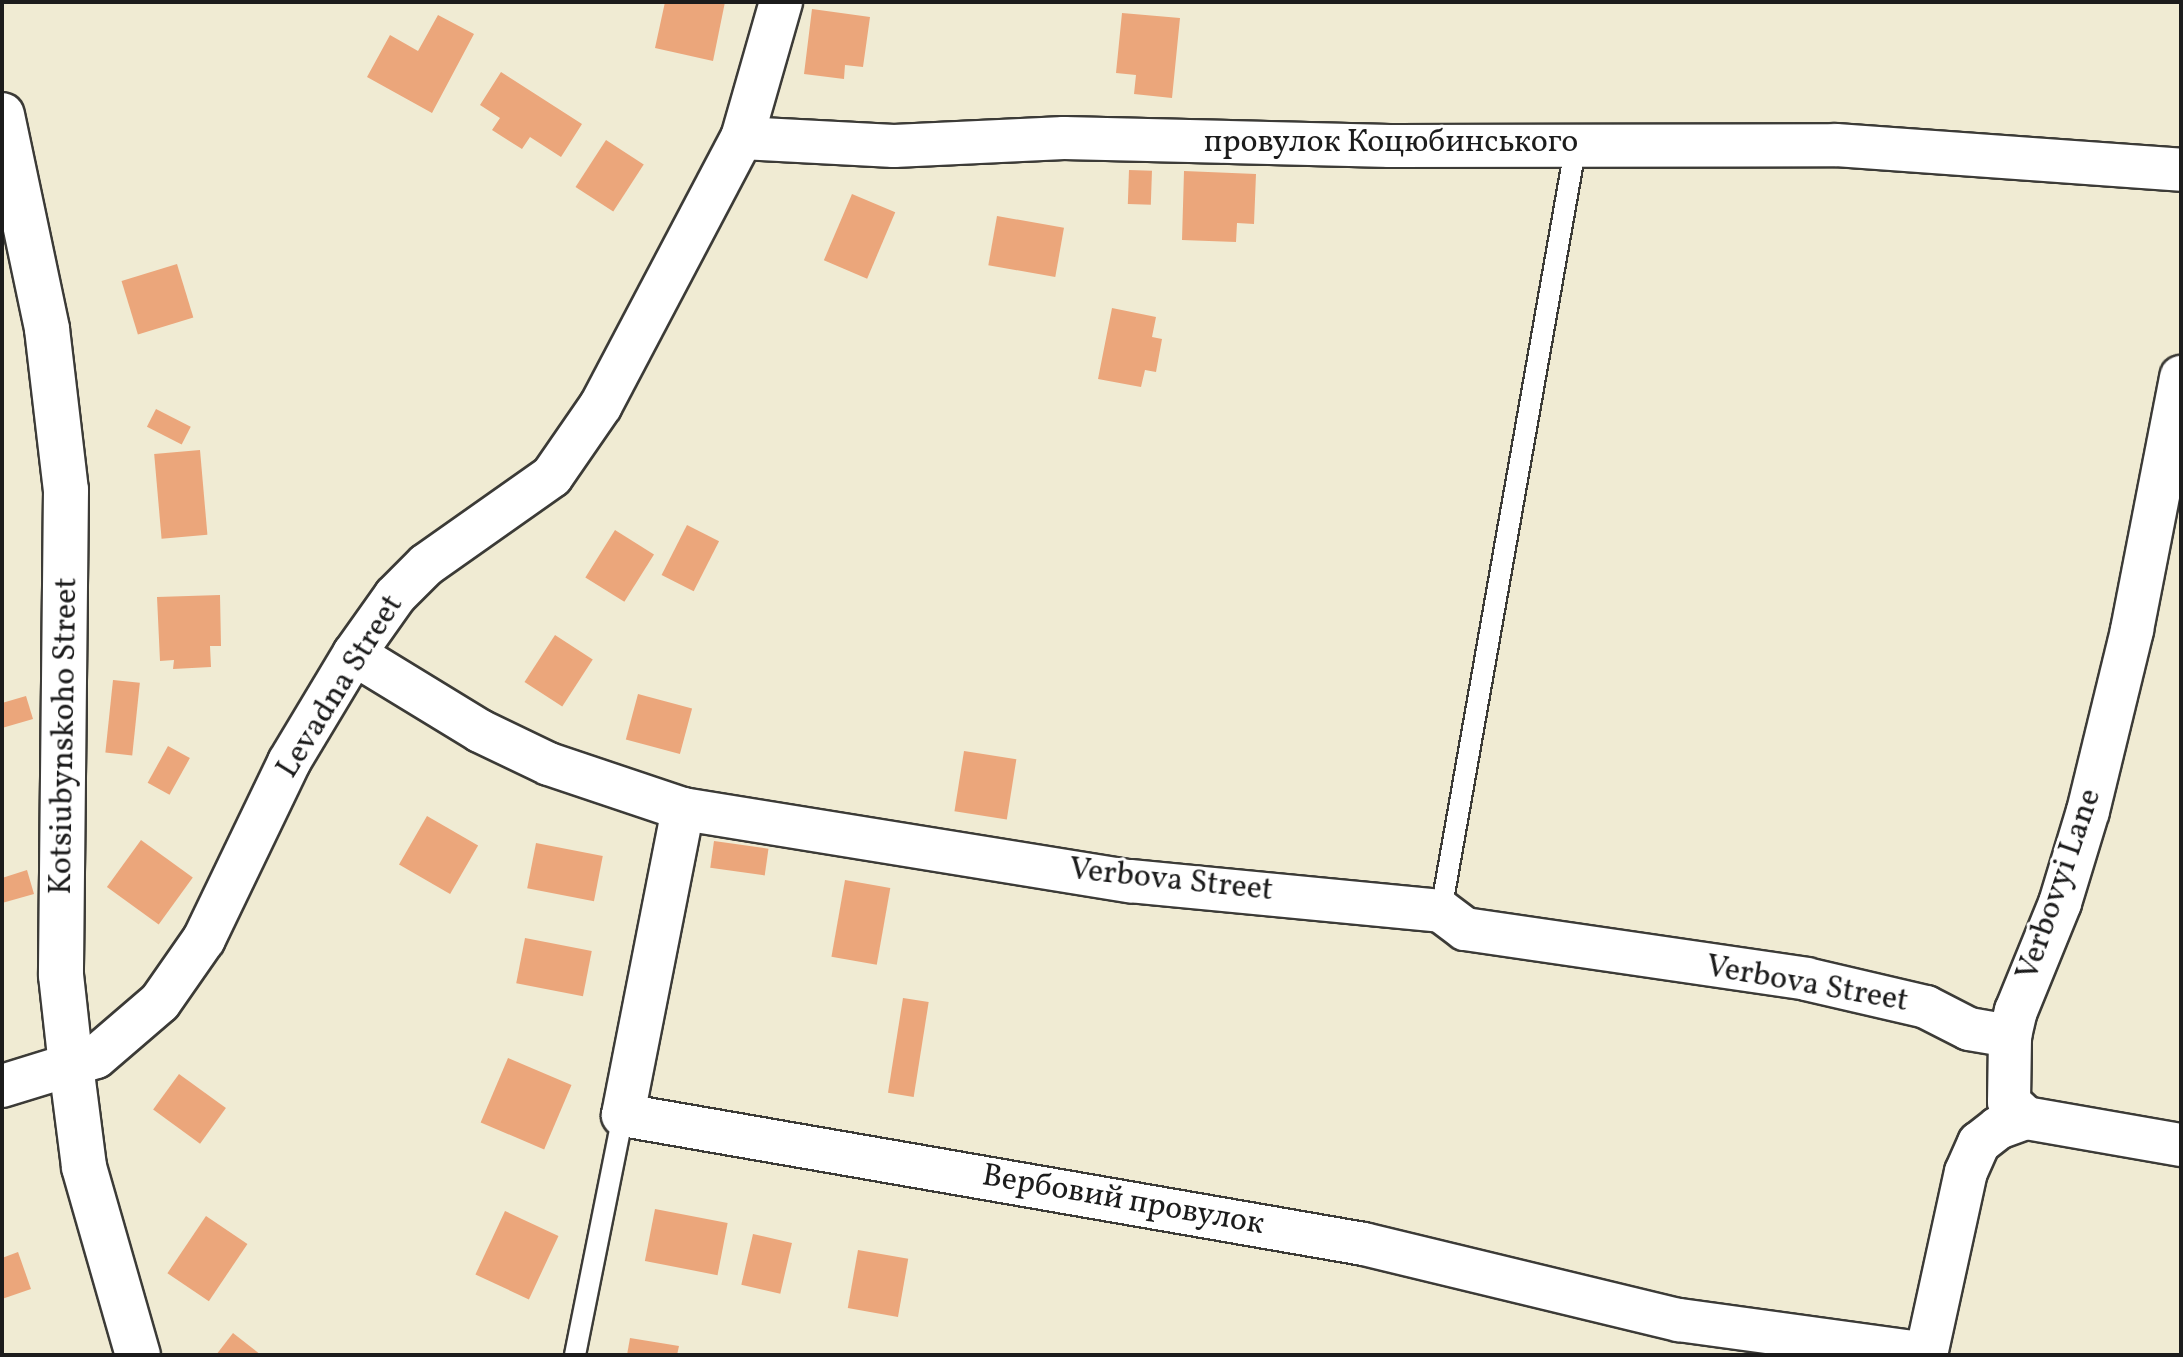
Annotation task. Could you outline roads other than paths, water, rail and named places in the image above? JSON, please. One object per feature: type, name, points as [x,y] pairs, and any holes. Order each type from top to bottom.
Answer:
[{"type":"street","points":[[742,138],[781,2]]},
{"type":"street","name":"Kotsiubynskoho Street","points":[[2,115],[47,329],[66,490],[61,975],[84,1167],[138,1355]]},
{"type":"street","name":"провулок Коцюбинського","points":[[742,138],[894,146],[1064,138],[1390,146],[1836,145],[2181,170]]},
{"type":"street","name":"Levadna Street","points":[[2,1086],[96,1057],[141,1022],[160,1002],[204,939],[289,762],[354,654],[395,596],[426,565],[552,476],[601,405],[742,138]]},
{"type":"street","name":"Verbovyi Lane","points":[[2026,1118],[2009,1102],[2010,1036],[2016,1011],[2060,903],[2088,811],[2132,630],[2181,377]]},
{"type":"street","name":"Verbova Street","points":[[354,654],[480,731],[535,757],[683,809],[1130,881],[1441,911],[1465,929],[1806,979],[1926,1007],[1969,1029],[2010,1036]]},
{"type":"street","points":[[623,1115],[683,809]]},
{"type":"street","name":"Вербовий провулок","points":[[623,1115],[1364,1244],[1679,1320],[1926,1354]]},
{"type":"street","points":[[1926,1354],[1966,1172],[1979,1143],[1998,1128],[2026,1118],[2181,1145]]},
{"type":"lane","points":[[1441,911],[1576,144]]},
{"type":"lane","points":[[575,1355],[623,1115]]}]
